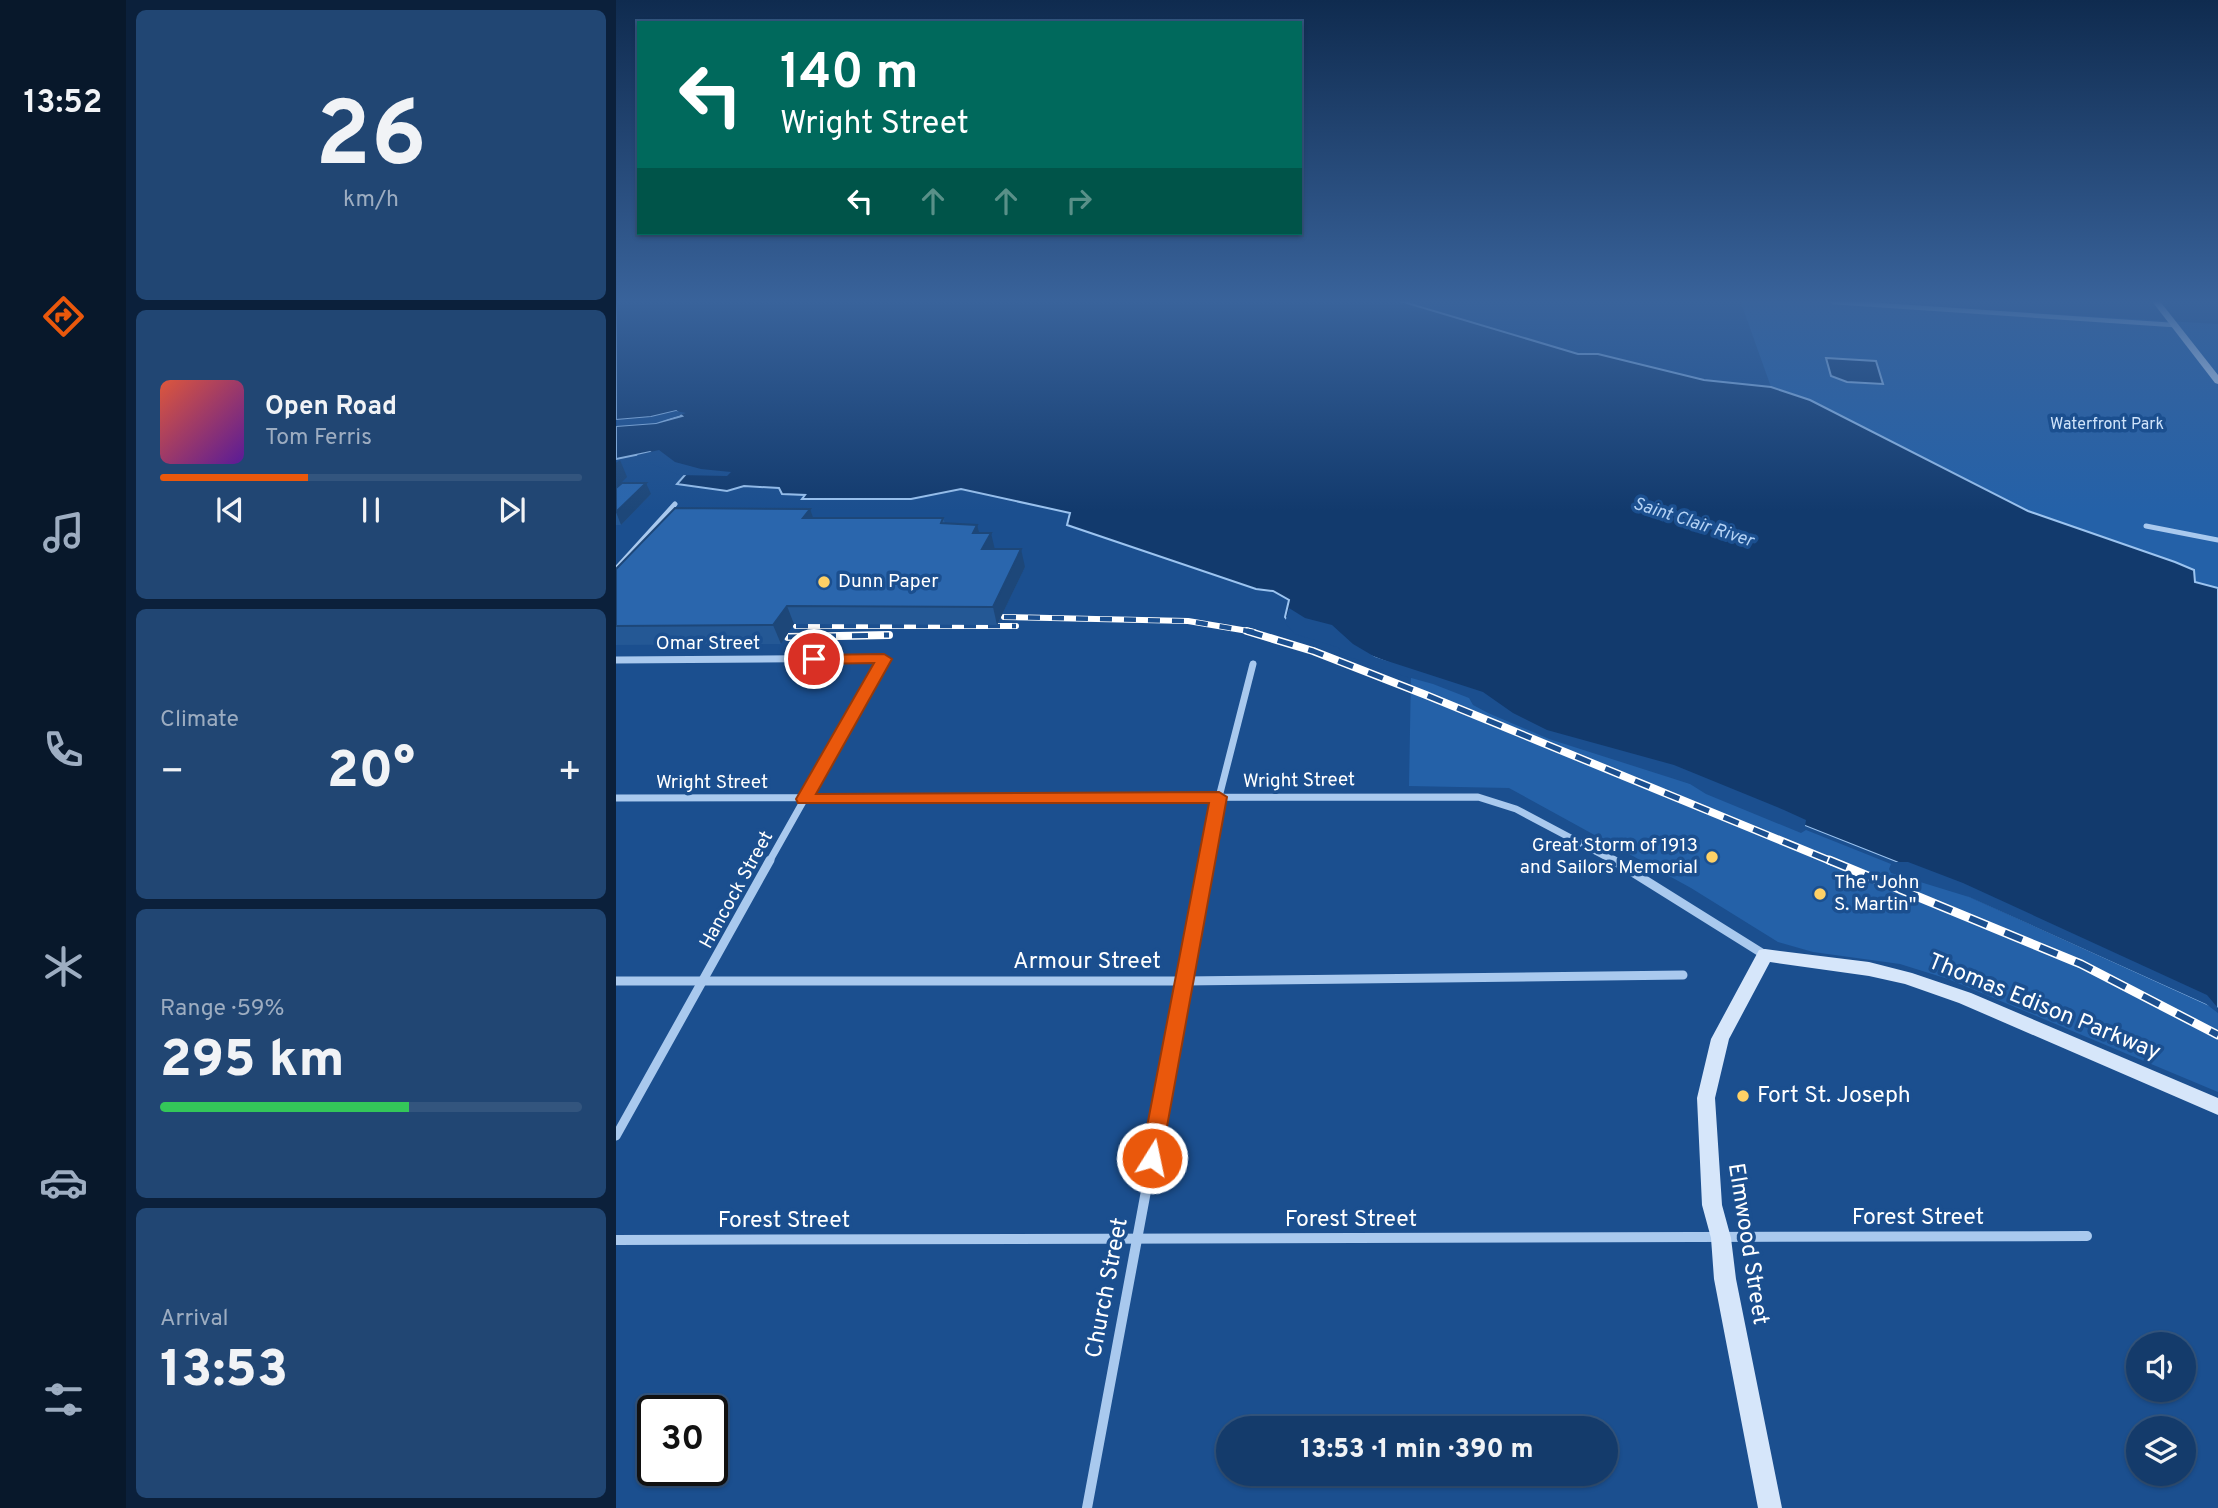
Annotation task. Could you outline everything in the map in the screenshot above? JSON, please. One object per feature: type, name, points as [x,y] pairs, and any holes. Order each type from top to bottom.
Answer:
[{"type":"street","points":[[616,569],[675,504]]},
{"type":"street","points":[[2146,526],[2218,540]]},
{"type":"street","name":"Omar Street","points":[[616,660],[884,659]]},
{"type":"street","name":"Hancock Street","points":[[616,1136],[884,659]]},
{"type":"street","name":"Church Street","points":[[1087,1508],[1219,797],[1253,664]]},
{"type":"street","name":"Wright Street","points":[[616,798],[1462,795],[1486,798],[1511,807],[1594,848],[1684,902],[1765,956]]},
{"type":"street","name":"Thomas Edison Parkway","points":[[1765,956],[1906,978],[1965,998],[2218,1107]]},
{"type":"street","name":"Elmwood Street","points":[[1765,956],[1720,1039],[1706,1098],[1712,1205],[1721,1238],[1725,1279],[1770,1508]]},
{"type":"street","name":"Armour Street","points":[[616,981],[1184,981],[1683,975]]},
{"type":"street","name":"Forest Street","points":[[616,1240],[2087,1236]]},
{"type":"green space","name":"Waterfront Park","points":[[1765,370],[2218,370],[2218,588],[2195,582],[2194,570],[2175,562],[2028,511],[1810,400],[1771,387]]},
{"type":"green space","points":[[1411,674],[1650,769],[1805,826],[1971,894],[2218,1009],[2218,1092],[1948,979],[1900,964],[1813,952],[1778,942],[1691,888],[1509,788],[1409,786]]},
{"type":"water","name":"Saint Clair River","points":[[616,370],[1665,370],[1704,380],[1771,387],[1810,400],[2028,511],[2175,562],[2194,570],[2195,582],[2218,588],[2218,1009],[1896,862],[1691,781],[1550,736],[1471,695],[1339,644],[1296,631],[1285,617],[1289,600],[1273,591],[1256,589],[1067,525],[1070,513],[961,489],[911,499],[802,499],[805,495],[782,494],[779,488],[744,486],[727,491],[677,484],[685,475],[650,452],[616,459],[616,426],[656,423],[682,416],[676,411],[651,417],[616,420]]},
{"type":"water","points":[[1829,370],[1879,370],[1883,384],[1847,382],[1831,376]]},
{"type":"pier","points":[[676,411],[686,413],[656,423],[616,426],[616,420],[651,417]]},
{"type":"pier","points":[[659,450],[675,462],[701,469],[731,472],[727,476],[679,475],[651,464],[647,456],[639,458],[637,455]]},
{"type":"pier","points":[[1289,608],[1305,618],[1332,625],[1353,644],[1375,657],[1483,692],[1513,713],[1547,730],[1674,765],[1806,820],[1805,826],[1896,862],[1908,862],[1963,883],[2207,995],[2218,1008],[2218,1013],[2206,1004],[1969,897],[1891,873],[1891,864],[1806,830],[1801,833],[1706,794],[1690,784],[1549,739],[1488,713],[1473,705],[1469,698],[1433,684],[1375,668],[1366,662],[1348,657],[1337,647],[1295,634],[1285,623]]},
{"type":"building","points":[[622,483],[646,483],[616,512],[616,488]]},
{"type":"building","name":"Dunn Paper","points":[[675,508],[810,509],[803,518],[943,518],[941,523],[977,525],[973,533],[991,533],[982,549],[1021,549],[993,607],[787,606],[773,625],[616,626],[616,569]]},
{"type":"railway","points":[[1004,617],[1188,621],[1254,632]]},
{"type":"railway","points":[[796,626],[1016,626]]},
{"type":"railway","points":[[1247,631],[1313,651],[1426,695],[1833,862]]},
{"type":"railway","points":[[788,637],[889,635]]},
{"type":"railway","points":[[1829,860],[2081,964],[2218,1035]]},
{"type":"place","name":"Dunn Paper","points":[[824,582]]},
{"type":"place","name":"Great Storm of 1913 and Sailors Memorial","points":[[1712,857]]},
{"type":"place","name":"The \"John S. Martin\"","points":[[1820,894]]},
{"type":"place","name":"Fort St. Joseph","points":[[1743,1096]]},
{"type":"route","points":[[814,659],[884,659],[804,799],[1219,797],[1152,1158]]}]
